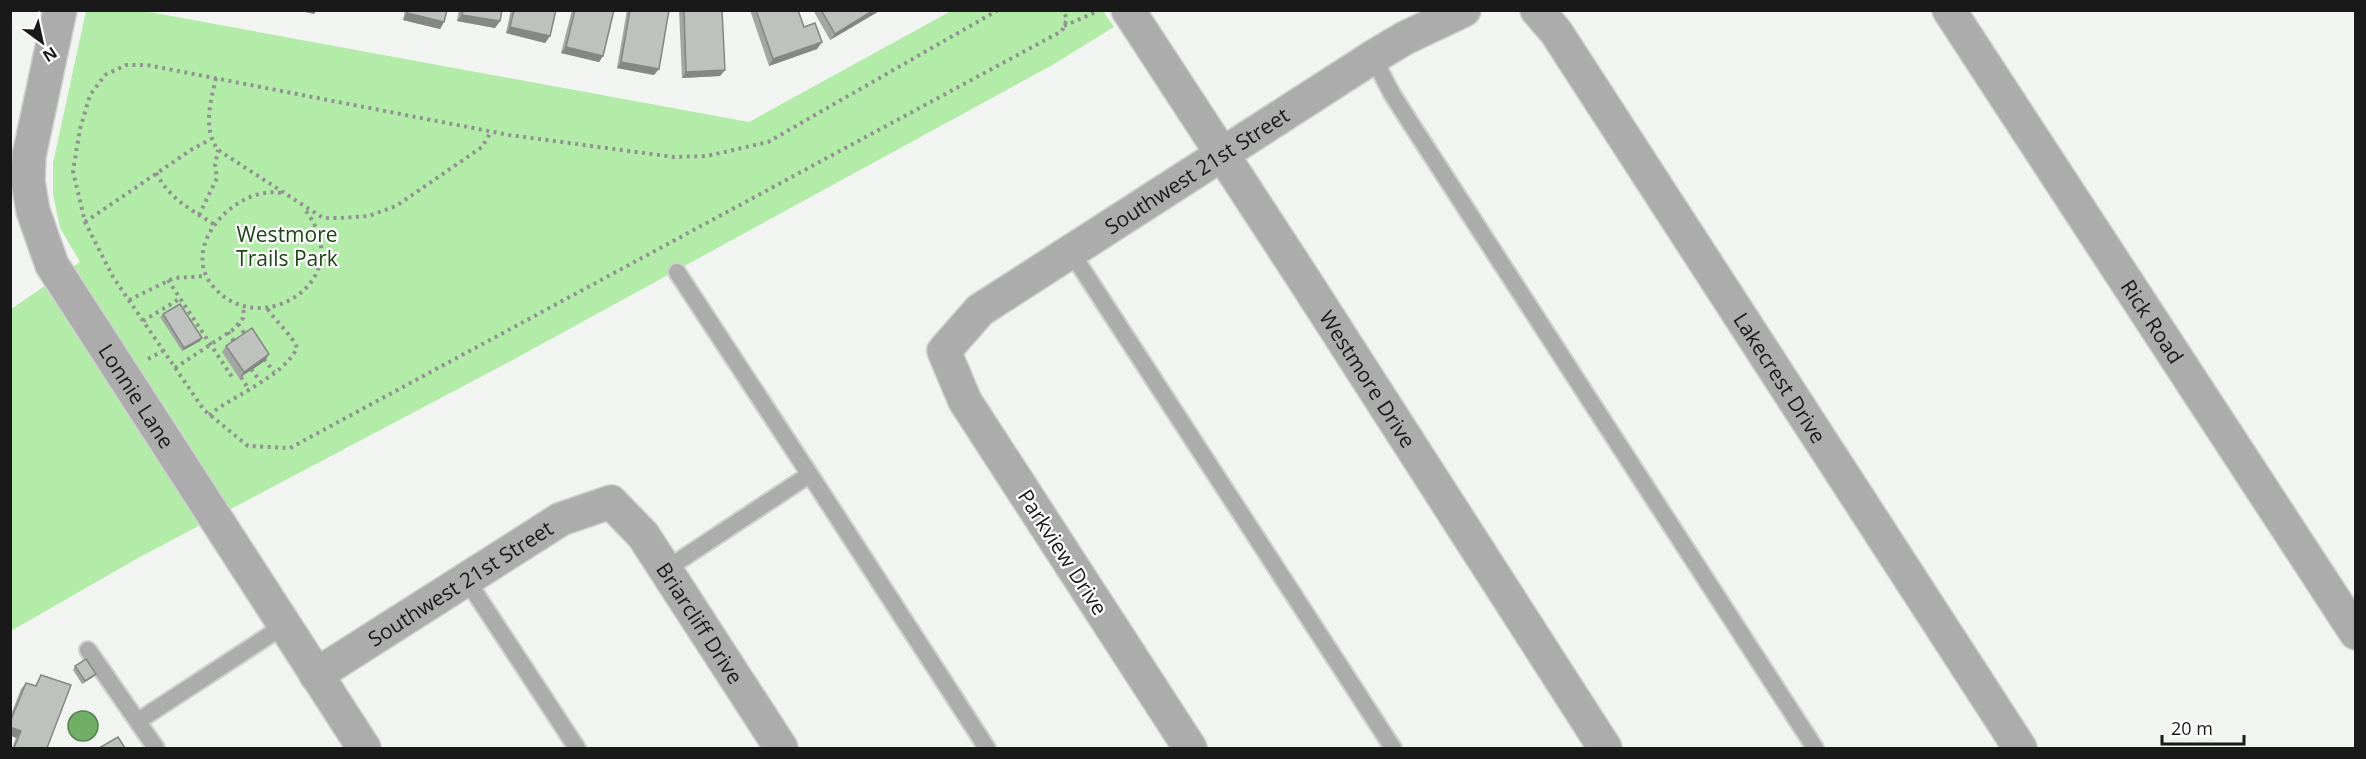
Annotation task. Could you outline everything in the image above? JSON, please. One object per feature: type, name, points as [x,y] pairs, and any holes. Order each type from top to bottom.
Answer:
[{"type":"street","name":"Lonnie Lane","points":[[60,10],[20,154],[33,211],[52,265],[364,748]]},
{"type":"street","name":"Westmore Drive","points":[[1128,10],[1605,748]]},
{"type":"street","name":"Southwest 21st Street","points":[[944,351],[980,310],[1373,57],[1464,10]]},
{"type":"street","name":"Lakecrest Drive","points":[[1537,10],[1556,32],[2020,748]]},
{"type":"street","name":"Rick Road","points":[[1949,10],[2355,633]]},
{"type":"street","name":"Parkview Drive","points":[[944,351],[964,401],[1190,748]]},
{"type":"street","name":"Southwest 21st Street","points":[[316,675],[561,519],[611,502]]},
{"type":"street","name":"Briarcliff Drive","points":[[611,502],[643,535],[781,748]]},
{"type":"lane","points":[[1373,57],[1415,130],[1815,748]]},
{"type":"lane","points":[[1071,252],[1393,748]]},
{"type":"lane","points":[[677,272],[809,475],[844,524],[987,748]]},
{"type":"lane","points":[[665,570],[809,475]]},
{"type":"lane","points":[[466,579],[577,748]]},
{"type":"lane","points":[[138,721],[285,625]]},
{"type":"lane","points":[[88,650],[156,748]]},
{"type":"path","points":[[998,10],[768,142],[707,156],[674,157],[492,132],[147,65],[126,65],[105,75],[90,95],[80,129],[73,171],[85,222],[113,277],[209,415],[248,446],[290,448],[1062,31],[1067,19],[1063,10]]},
{"type":"path","points":[[1064,27],[1099,10]]},
{"type":"path","points":[[216,78],[209,124],[211,139],[218,150],[282,194],[323,218],[369,216],[396,206],[482,147],[492,132]]},
{"type":"path","points":[[85,222],[156,173],[211,139]]},
{"type":"path","points":[[199,215],[217,178],[215,165],[218,150]]},
{"type":"path","points":[[156,173],[166,191],[181,205],[215,225]]},
{"type":"path","points":[[282,194],[267,191],[253,195],[222,216],[208,235],[203,252],[207,276],[213,286],[225,296],[244,306],[267,308],[297,296],[314,280],[321,264],[323,243],[316,224],[303,207]]},
{"type":"path","points":[[129,300],[168,280],[188,275],[207,276]]},
{"type":"path","points":[[168,280],[234,380]]},
{"type":"path","points":[[143,321],[180,298]]},
{"type":"path","points":[[175,368],[238,324],[243,318],[244,306]]},
{"type":"path","points":[[209,415],[274,372],[294,355],[297,348],[295,341],[276,323],[267,308]]},
{"type":"path","points":[[238,324],[246,336]]},
{"type":"path","points":[[228,332],[235,343]]},
{"type":"path","points":[[264,359],[274,372]]},
{"type":"path","points":[[252,369],[260,381]]},
{"type":"path","points":[[241,377],[249,388]]},
{"type":"green space","name":"Westmore Trails Park","points":[[86,11],[144,11],[749,122],[951,11],[1103,11],[1114,27],[1054,64],[507,363],[138,558],[11,631],[11,309],[80,262],[60,228],[53,194],[53,163]]},
{"type":"shaded area","points":[[83,711],[94,715],[98,726],[94,737],[83,741],[72,737],[68,726],[72,715]]},
{"type":"building","points":[[408,10],[447,10],[444,22],[407,13]]},
{"type":"building","points":[[463,10],[502,10],[500,21],[462,15]]},
{"type":"building","points":[[514,10],[556,10],[550,36],[510,27]]},
{"type":"building","points":[[575,10],[614,10],[603,56],[566,47]]},
{"type":"building","points":[[630,10],[669,10],[659,69],[621,62]]},
{"type":"building","points":[[684,10],[722,10],[725,70],[686,72]]},
{"type":"building","points":[[756,10],[798,10],[804,27],[815,23],[822,42],[773,59]]},
{"type":"building","points":[[821,10],[874,10],[835,34]]},
{"type":"building","points":[[180,304],[202,338],[184,348],[163,314]]},
{"type":"building","points":[[252,328],[269,354],[244,372],[226,346]]},
{"type":"building","points":[[86,659],[96,674],[85,681],[75,666]]},
{"type":"building","points":[[41,675],[71,685],[47,748],[14,748],[21,731],[10,727],[10,722],[26,683],[36,686]]},
{"type":"building","points":[[118,737],[125,748],[99,748]]}]
